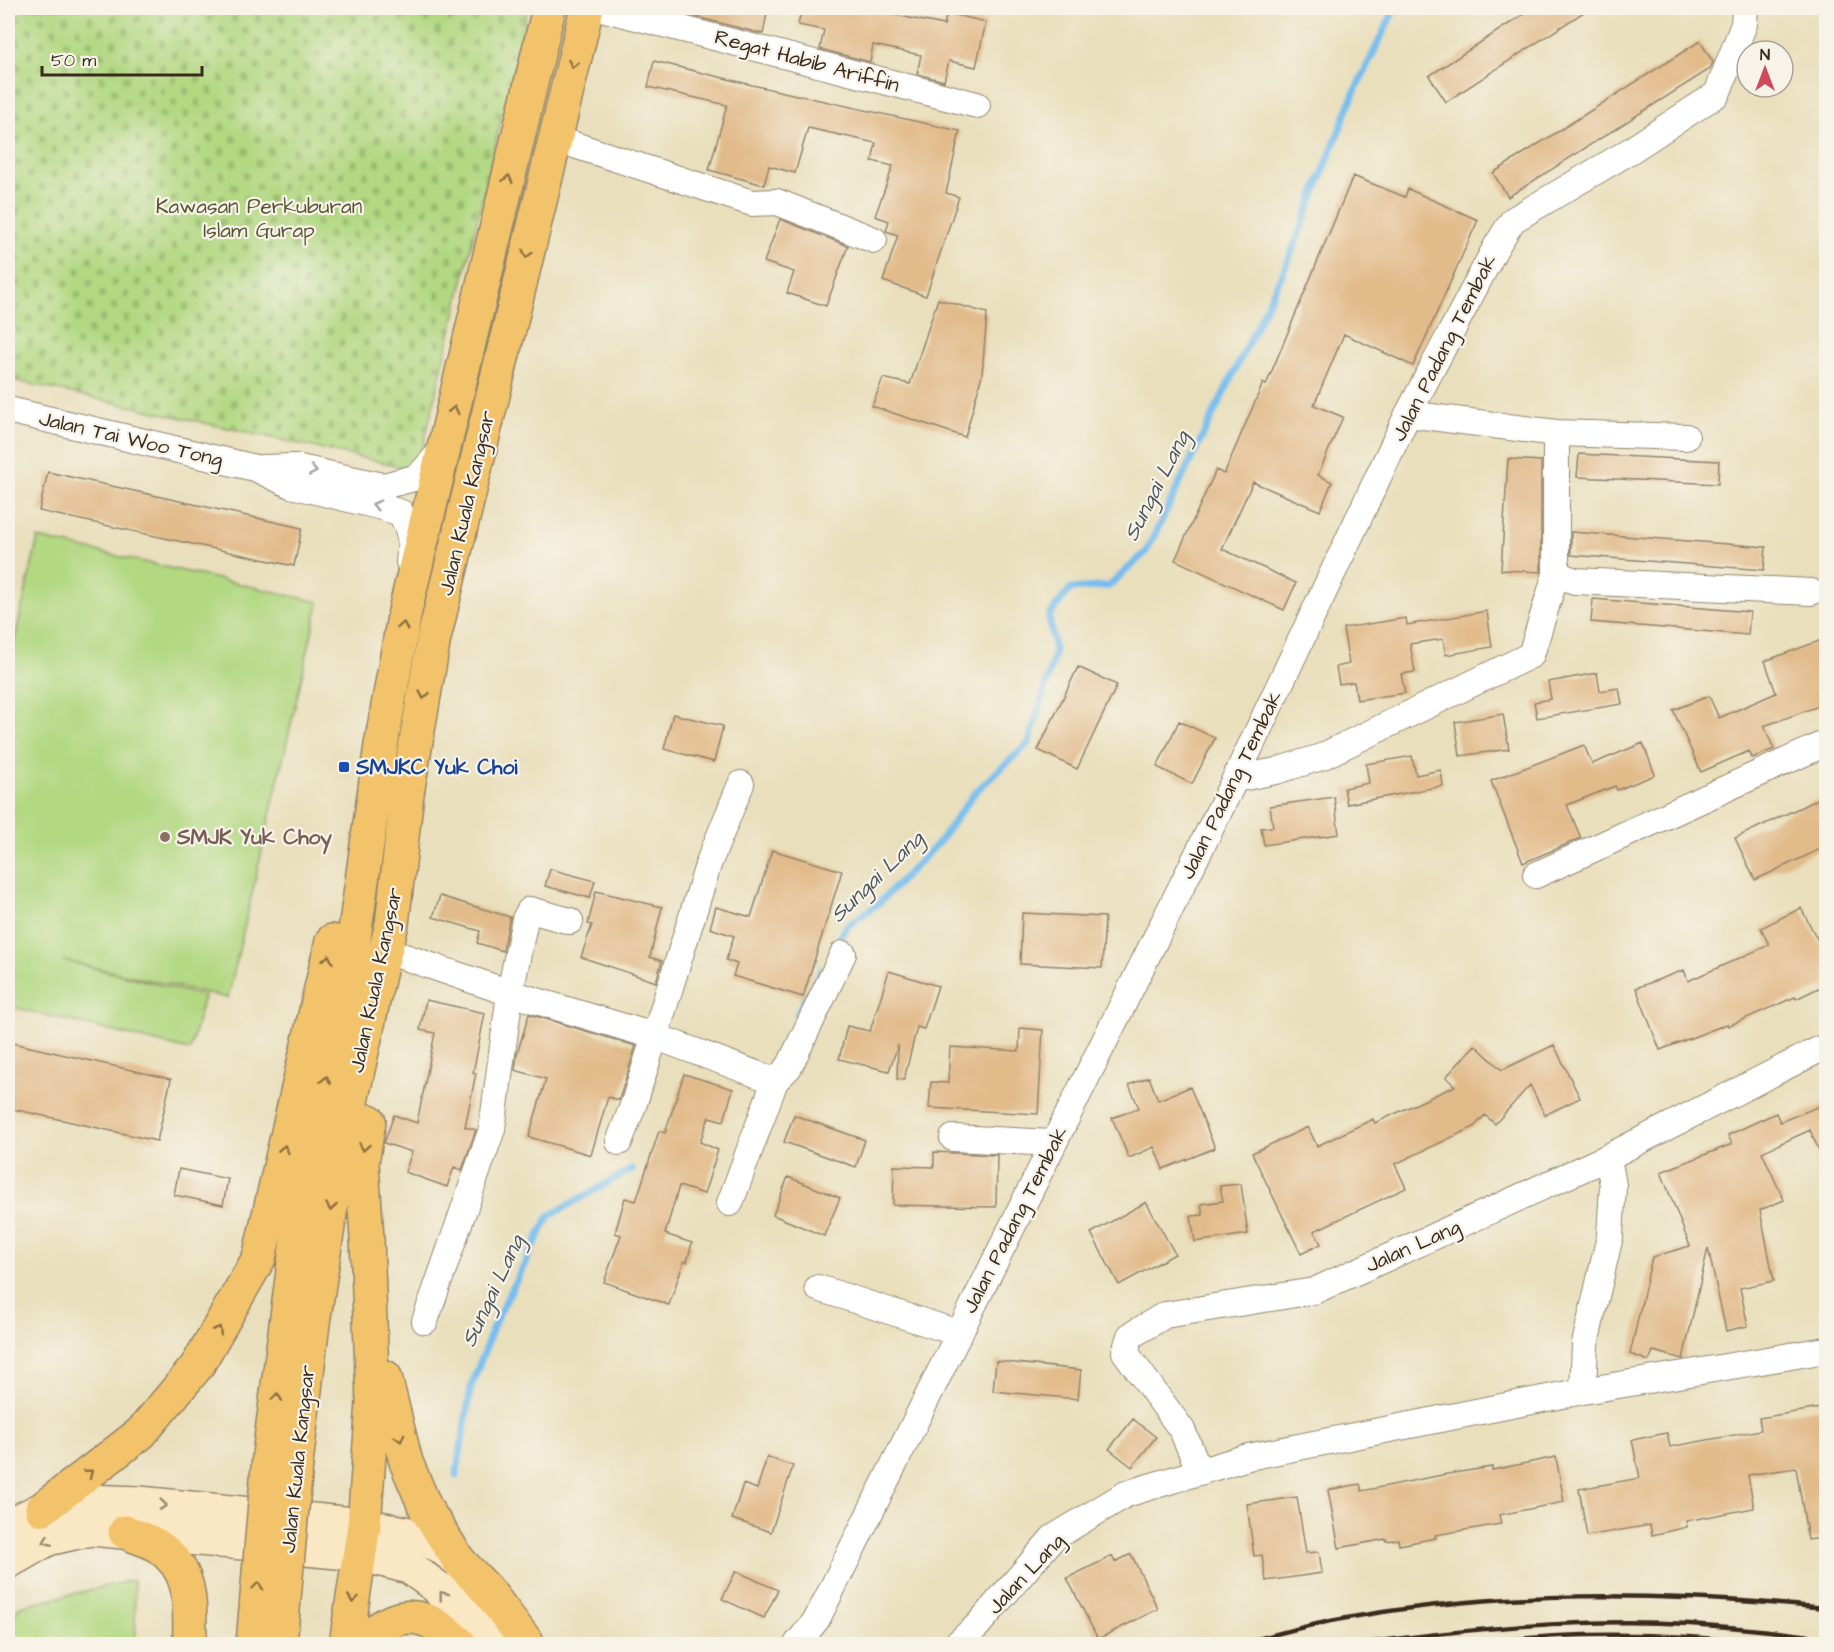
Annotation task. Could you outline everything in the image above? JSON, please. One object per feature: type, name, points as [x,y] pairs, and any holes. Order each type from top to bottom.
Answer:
[{"type":"highway","name":"Jalan Kuala Kangsar","points":[[253,1644],[269,1455],[301,1209],[350,966],[381,745],[405,612],[549,8]]},
{"type":"highway","name":"Jalan Kuala Kangsar","points":[[280,1644],[296,1464],[339,1156],[380,970],[395,940],[407,794],[434,638],[587,8]]},
{"type":"highway","points":[[42,1509],[141,1432],[197,1366],[259,1258],[329,958],[351,848],[381,745]]},
{"type":"highway","points":[[346,1644],[361,1539],[373,1402],[362,1163],[395,940]]},
{"type":"highway","points":[[370,1320],[406,1462],[426,1509],[459,1561],[496,1600],[528,1644]]},
{"type":"highway","points":[[125,1532],[159,1546],[182,1568],[189,1598],[190,1644]]},
{"type":"highway","points":[[361,1644],[376,1629],[396,1620],[410,1617],[437,1625],[460,1644]]},
{"type":"main road","points":[[8,1526],[42,1509],[86,1501],[139,1503],[361,1539],[409,1567],[438,1588],[459,1616],[472,1644]]},
{"type":"main road","points":[[8,1562],[48,1539],[91,1529],[361,1539],[414,1535],[441,1547],[459,1561],[476,1587],[504,1644]]},
{"type":"street","name":"Regat Habib Ariffin","points":[[601,8],[977,105]]},
{"type":"street","name":"Jalan Padang Tembak","points":[[797,1644],[817,1619],[1235,779],[1408,414],[1497,245],[1513,220],[1625,154],[1717,94],[1744,24],[1745,8]]},
{"type":"street","points":[[556,139],[752,202],[777,202],[874,240]]},
{"type":"street","name":"Jalan Tai Woo Tong","points":[[8,410],[255,468],[291,485],[401,513],[412,542],[408,566],[412,584]]},
{"type":"street","points":[[1408,414],[1556,433],[1686,437]]},
{"type":"street","points":[[1235,779],[1276,771],[1321,757],[1531,655],[1556,574],[1556,433]]},
{"type":"street","name":"Jalan Tai Woo Tong","points":[[255,468],[295,467],[383,486],[418,477],[446,447]]},
{"type":"street","points":[[1556,574],[1575,580],[1811,592]]},
{"type":"street","points":[[1536,875],[1827,742]]},
{"type":"street","points":[[618,1142],[634,1103],[709,862],[741,784]]},
{"type":"street","points":[[425,1321],[492,1128],[510,993],[525,920],[530,910],[570,921]]},
{"type":"street","points":[[395,940],[510,993],[654,1036],[775,1080]]},
{"type":"street","points":[[730,1203],[775,1080],[789,1067],[843,954]]},
{"type":"street","name":"Jalan Lang","points":[[1200,1472],[1182,1430],[1125,1352],[1130,1336],[1165,1315],[1314,1291],[1608,1157],[1827,1046]]},
{"type":"street","points":[[953,1138],[1053,1143]]},
{"type":"street","points":[[1583,1391],[1585,1344],[1610,1236],[1613,1185],[1608,1157]]},
{"type":"street","points":[[818,1288],[958,1333]]},
{"type":"street","name":"Jalan Lang","points":[[957,1644],[977,1626],[1053,1538],[1126,1494],[1248,1457],[1583,1391],[1827,1350]]},
{"type":"green space","name":"Kawasan Perkuburan Islam Gurap","points":[[8,8],[528,8],[422,452],[407,468],[8,379]]},
{"type":"green space","points":[[38,538],[319,602],[228,998],[62,960],[204,996],[190,1050],[8,1006],[8,669]]},
{"type":"green space","points":[[134,1580],[136,1644],[8,1644],[8,1624],[20,1606]]},
{"type":"building","points":[[661,8],[768,8],[763,34]]},
{"type":"building","points":[[802,8],[881,8],[880,12],[944,25],[947,13],[986,22],[976,67],[949,61],[944,81],[917,74],[921,55],[873,45],[870,62],[820,49],[824,30],[798,25]]},
{"type":"building","points":[[1533,8],[1590,8],[1446,102],[1429,76]]},
{"type":"building","points":[[1700,41],[1713,62],[1710,69],[1508,197],[1493,173]]},
{"type":"building","points":[[654,61],[960,131],[946,193],[959,197],[926,296],[883,281],[898,235],[886,231],[889,221],[875,216],[893,166],[872,161],[876,143],[808,128],[795,173],[769,166],[764,185],[709,170],[727,105],[648,87]]},
{"type":"building","points":[[1353,176],[1405,197],[1408,189],[1478,220],[1413,366],[1344,334],[1314,405],[1343,417],[1318,475],[1332,482],[1320,511],[1253,482],[1222,549],[1296,583],[1284,610],[1175,560],[1216,470],[1224,474],[1263,383],[1266,385]]},
{"type":"building","points":[[780,219],[848,246],[826,306],[787,293],[794,272],[764,262]]},
{"type":"building","points":[[938,299],[987,313],[982,375],[965,437],[872,406],[883,378],[910,384]]},
{"type":"building","points":[[1579,454],[1719,461],[1718,484],[1577,477]]},
{"type":"building","points":[[1508,459],[1541,461],[1541,572],[1501,570]]},
{"type":"building","points":[[48,472],[302,528],[294,566],[39,511]]},
{"type":"building","points":[[1571,532],[1766,547],[1764,570],[1571,555]]},
{"type":"building","points":[[1593,599],[1750,612],[1748,635],[1591,622]]},
{"type":"building","points":[[1487,611],[1492,647],[1446,655],[1443,639],[1410,644],[1415,672],[1401,674],[1405,693],[1357,700],[1354,682],[1339,684],[1336,667],[1349,664],[1343,628],[1406,618],[1407,625]]},
{"type":"building","points":[[1827,638],[1827,703],[1764,726],[1774,749],[1752,758],[1749,751],[1701,772],[1673,710],[1709,696],[1719,718],[1776,693],[1765,661]]},
{"type":"building","points":[[1078,667],[1117,685],[1077,769],[1038,750]]},
{"type":"building","points":[[1597,673],[1600,691],[1619,688],[1622,704],[1537,718],[1534,702],[1551,699],[1548,682]]},
{"type":"building","points":[[673,714],[723,726],[714,762],[664,749]]},
{"type":"building","points":[[1503,714],[1509,749],[1460,756],[1455,722]]},
{"type":"building","points":[[1179,721],[1215,738],[1192,784],[1157,767]]},
{"type":"building","points":[[1643,743],[1655,775],[1617,790],[1615,786],[1567,805],[1581,838],[1523,863],[1491,781],[1584,745],[1592,764]]},
{"type":"building","points":[[1412,756],[1416,775],[1441,770],[1443,786],[1347,804],[1344,788],[1369,783],[1366,764]]},
{"type":"building","points":[[1827,795],[1827,846],[1755,880],[1735,838]]},
{"type":"building","points":[[1334,797],[1339,834],[1264,845],[1261,828],[1273,827],[1270,806]]},
{"type":"building","points":[[772,850],[842,871],[803,997],[733,976],[737,964],[726,960],[734,936],[710,928],[716,907],[751,917]]},
{"type":"building","points":[[550,869],[595,881],[590,898],[545,886]]},
{"type":"building","points":[[596,891],[662,907],[650,957],[662,961],[656,982],[581,957],[592,925],[588,924]]},
{"type":"building","points":[[440,896],[510,917],[503,951],[477,943],[480,931],[433,917]]},
{"type":"building","points":[[1801,908],[1827,958],[1827,984],[1728,1026],[1727,1024],[1660,1050],[1636,988],[1684,970],[1688,981],[1769,945],[1761,928]]},
{"type":"building","points":[[1022,913],[1105,917],[1102,968],[1020,964]]},
{"type":"building","points":[[889,971],[938,986],[924,1029],[917,1027],[904,1080],[897,1079],[898,1045],[889,1071],[839,1059],[847,1026],[870,1031]]},
{"type":"building","points":[[426,1000],[485,1013],[465,1127],[476,1130],[462,1170],[454,1167],[447,1187],[405,1172],[412,1152],[384,1143],[394,1115],[417,1123],[435,1033],[420,1030]]},
{"type":"building","points":[[529,1014],[636,1046],[619,1100],[608,1097],[591,1155],[529,1137],[546,1079],[515,1070],[517,1054]]},
{"type":"building","points":[[1020,1028],[1043,1030],[1038,1114],[929,1108],[931,1082],[948,1083],[950,1047],[1019,1051]]},
{"type":"building","points":[[8,1042],[171,1079],[157,1141],[8,1108]]},
{"type":"building","points":[[1475,1045],[1502,1070],[1554,1045],[1580,1098],[1545,1115],[1530,1085],[1495,1124],[1485,1115],[1474,1127],[1395,1164],[1406,1188],[1314,1231],[1321,1244],[1301,1254],[1252,1153],[1308,1127],[1317,1146],[1373,1119],[1375,1123],[1455,1086],[1446,1077]]},
{"type":"building","points":[[684,1074],[733,1089],[724,1121],[709,1117],[700,1142],[718,1150],[704,1194],[679,1186],[665,1234],[692,1243],[687,1262],[684,1261],[669,1305],[604,1282],[621,1235],[615,1233],[625,1198],[636,1201],[659,1131],[665,1133]]},
{"type":"building","points":[[1149,1077],[1158,1100],[1190,1087],[1215,1148],[1163,1169],[1154,1147],[1129,1158],[1112,1118],[1139,1108],[1129,1085]]},
{"type":"building","points":[[1827,1103],[1827,1169],[1810,1130],[1762,1152],[1784,1200],[1760,1210],[1774,1281],[1740,1288],[1748,1326],[1726,1331],[1708,1248],[1683,1359],[1653,1351],[1649,1361],[1630,1354],[1652,1257],[1690,1246],[1661,1172],[1732,1144],[1728,1135],[1776,1113],[1780,1122]]},
{"type":"building","points":[[794,1115],[865,1140],[856,1167],[784,1142]]},
{"type":"building","points":[[934,1152],[997,1155],[996,1207],[893,1205],[894,1166],[934,1167]]},
{"type":"building","points":[[179,1169],[228,1179],[223,1205],[174,1195]]},
{"type":"building","points":[[788,1177],[840,1198],[824,1236],[773,1215]]},
{"type":"building","points":[[1241,1184],[1248,1234],[1195,1242],[1191,1216],[1203,1215],[1201,1204],[1223,1201],[1220,1186]]},
{"type":"building","points":[[1146,1202],[1175,1254],[1119,1285],[1091,1233]]},
{"type":"building","points":[[996,1361],[1081,1370],[1078,1399],[993,1391]]},
{"type":"building","points":[[1827,1407],[1827,1537],[1808,1540],[1796,1468],[1748,1475],[1754,1508],[1686,1521],[1687,1527],[1652,1535],[1650,1525],[1587,1536],[1579,1489],[1640,1478],[1632,1440],[1667,1433],[1670,1447],[1761,1430],[1759,1418]]},
{"type":"building","points":[[1133,1419],[1156,1437],[1132,1467],[1109,1449]]},
{"type":"building","points":[[767,1457],[793,1466],[771,1532],[732,1519],[743,1484],[757,1489]]},
{"type":"building","points":[[1556,1457],[1564,1502],[1499,1515],[1501,1524],[1435,1535],[1436,1538],[1399,1545],[1398,1539],[1386,1541],[1386,1539],[1339,1548],[1328,1490],[1360,1484],[1362,1491],[1447,1474],[1492,1467],[1492,1470]]},
{"type":"building","points":[[1297,1497],[1306,1553],[1319,1552],[1322,1573],[1266,1581],[1262,1555],[1254,1556],[1247,1504]]},
{"type":"building","points":[[1131,1554],[1158,1609],[1098,1639],[1067,1578],[1112,1556],[1115,1562]]},
{"type":"building","points":[[736,1571],[778,1590],[764,1618],[722,1599]]},
{"type":"waterway","name":"Sungai Lang","points":[[833,950],[847,926],[879,903],[939,842],[976,791],[1029,743],[1055,652],[1049,616],[1070,589],[1109,586],[1146,552],[1287,264],[1354,93],[1395,8]]},
{"type":"waterway","name":"Sungai Lang","points":[[797,1014],[822,970]]},
{"type":"waterway","name":"Sungai Lang","points":[[456,1476],[471,1387],[495,1322],[549,1216],[632,1169]]},
{"type":"railway","points":[[1238,1644],[1324,1622],[1397,1610],[1519,1598],[1642,1597],[1826,1608]]},
{"type":"railway","points":[[1357,1644],[1481,1629],[1606,1622],[1690,1624],[1826,1638]]},
{"type":"railway","points":[[1456,1644],[1557,1636],[1609,1635],[1689,1637],[1767,1644]]},
{"type":"place","name":"SMJKC Yuk Choi","points":[[344,767]]},
{"type":"place","name":"SMJK Yuk Choy","points":[[165,837]]}]
